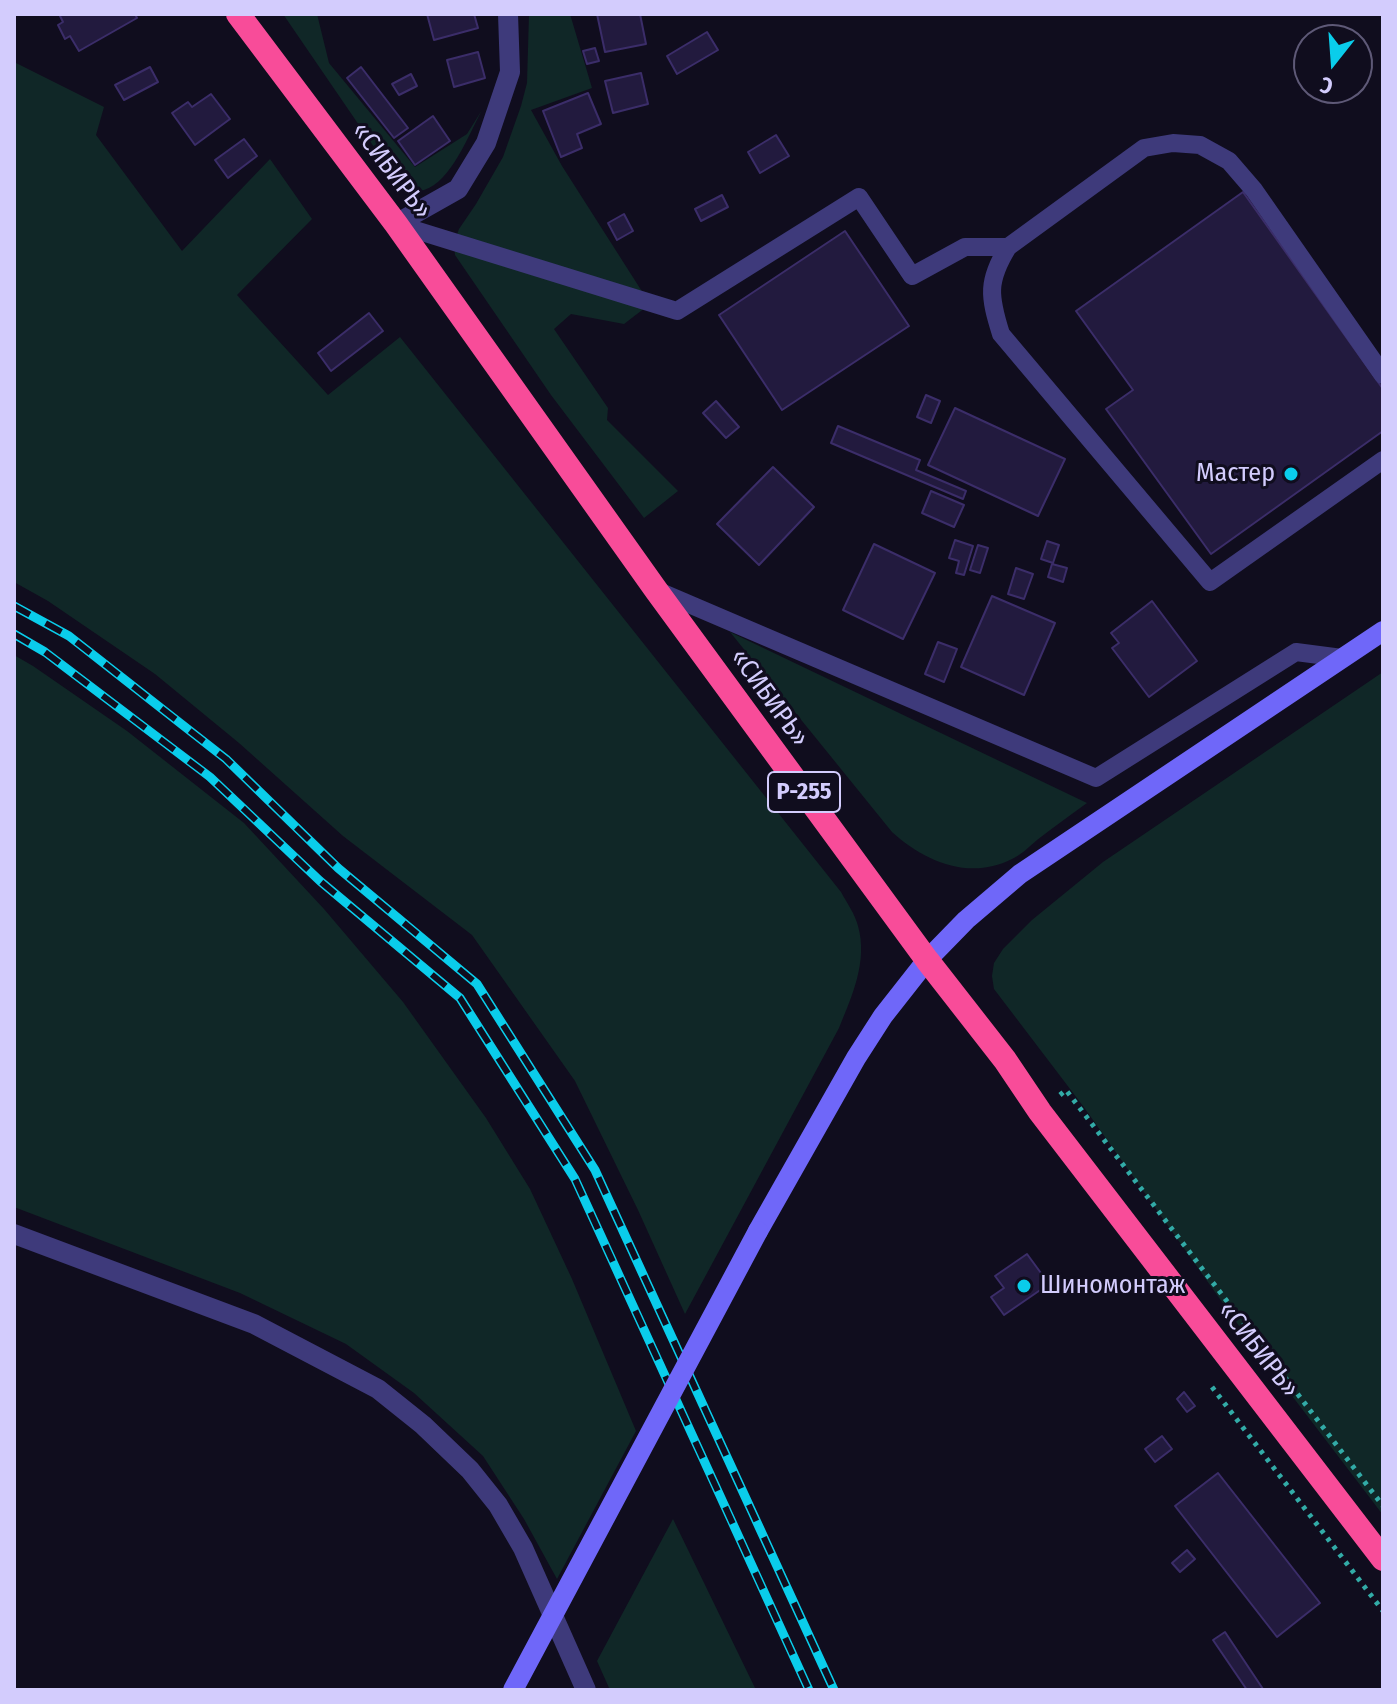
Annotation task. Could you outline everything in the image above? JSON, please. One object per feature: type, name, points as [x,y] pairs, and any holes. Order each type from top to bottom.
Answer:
[{"type":"highway","name":"«СИБИРЬ»","points":[[238,14],[396,224],[656,590],[927,960],[1383,1559]]},
{"type":"street","points":[[396,224],[458,189],[486,143],[510,72],[508,14]]},
{"type":"street","points":[[513,1690],[758,1231],[856,1058],[883,1016],[927,960],[966,920],[1020,874],[1383,631]]},
{"type":"street","points":[[14,1234],[254,1324],[378,1389],[423,1425],[470,1470],[498,1505],[523,1548],[586,1690]]},
{"type":"lane","points":[[1383,375],[1254,190],[1229,161],[1200,145],[1173,143],[1144,148],[1008,247],[997,265],[992,283],[993,307],[1001,334],[1210,582],[1383,460]]},
{"type":"lane","points":[[396,224],[677,311],[859,197],[912,276],[965,247],[1008,247]]},
{"type":"lane","points":[[656,590],[1096,778],[1296,652],[1342,658]]},
{"type":"green space","points":[[283,14],[317,14],[329,63],[415,167],[467,134],[482,110],[443,178],[421,191],[400,185]]},
{"type":"green space","points":[[529,14],[570,14],[592,88],[531,110],[562,166],[650,304],[624,324],[571,314],[554,329],[608,408],[607,420],[678,491],[644,518],[551,395],[455,255],[454,243],[459,229],[503,157],[521,106],[527,83]]},
{"type":"green space","points":[[14,62],[104,107],[96,135],[182,251],[270,159],[312,219],[237,295],[328,395],[400,337],[841,892],[851,909],[858,926],[861,952],[857,978],[844,1016],[685,1314],[575,1081],[472,935],[343,836],[239,743],[155,674],[48,601],[14,582]]},
{"type":"green space","points":[[730,632],[1087,803],[1019,855],[996,865],[964,868],[948,865],[918,852],[892,832]]},
{"type":"green space","points":[[14,655],[127,731],[244,823],[324,909],[403,1002],[486,1118],[530,1189],[636,1431],[557,1579],[524,1519],[483,1456],[414,1393],[346,1344],[240,1293],[14,1207]]},
{"type":"green space","points":[[1383,672],[1383,1515],[1244,1333],[1083,1106],[994,989],[992,976],[994,963],[1003,949],[1032,920],[1103,862]]},
{"type":"green space","points":[[673,1519],[756,1690],[610,1690],[597,1661]]},
{"type":"building","points":[[59,14],[135,14],[137,18],[79,51],[70,36],[65,39],[58,25],[63,22]]},
{"type":"building","points":[[427,14],[474,14],[478,28],[434,40]]},
{"type":"building","points":[[597,14],[640,14],[646,44],[605,52]]},
{"type":"building","points":[[707,32],[718,50],[677,74],[667,56]]},
{"type":"building","points":[[595,48],[599,61],[587,64],[583,51]]},
{"type":"building","points":[[478,52],[485,78],[454,87],[447,60]]},
{"type":"building","points":[[150,67],[158,82],[124,100],[115,85]]},
{"type":"building","points":[[361,67],[408,128],[394,138],[347,78]]},
{"type":"building","points":[[641,73],[648,104],[613,113],[605,81]]},
{"type":"building","points":[[411,74],[417,86],[399,95],[392,84]]},
{"type":"building","points":[[588,93],[601,124],[577,134],[582,148],[561,157],[543,111]]},
{"type":"building","points":[[211,94],[230,119],[195,145],[172,113],[188,102],[192,107]]},
{"type":"building","points":[[433,116],[450,141],[415,165],[398,141]]},
{"type":"building","points":[[776,135],[789,156],[760,173],[748,152]]},
{"type":"building","points":[[244,139],[257,156],[228,178],[215,160]]},
{"type":"building","points":[[1243,192],[1383,389],[1383,431],[1211,554],[1106,409],[1133,390],[1076,311]]},
{"type":"building","points":[[722,195],[728,207],[701,221],[695,209]]},
{"type":"building","points":[[624,214],[633,231],[617,240],[608,223]]},
{"type":"building","points":[[845,231],[909,326],[782,410],[719,315]]},
{"type":"building","points":[[369,313],[383,331],[331,371],[318,353]]},
{"type":"building","points":[[926,395],[940,401],[931,423],[917,417]]},
{"type":"building","points":[[716,401],[739,427],[726,438],[703,413]]},
{"type":"building","points":[[955,408],[1065,459],[1038,516],[928,465]]},
{"type":"building","points":[[838,426],[920,460],[916,470],[966,491],[963,499],[831,443]]},
{"type":"building","points":[[773,467],[814,507],[759,565],[717,524]]},
{"type":"building","points":[[931,491],[964,505],[954,527],[922,513]]},
{"type":"building","points":[[955,540],[973,546],[964,575],[956,573],[959,561],[949,558]]},
{"type":"building","points":[[1047,541],[1059,545],[1053,563],[1041,559]]},
{"type":"building","points":[[874,544],[935,573],[903,639],[843,610]]},
{"type":"building","points":[[978,545],[988,548],[980,573],[970,570]]},
{"type":"building","points":[[1052,564],[1067,568],[1063,582],[1048,577]]},
{"type":"building","points":[[1016,568],[1033,574],[1024,599],[1008,594]]},
{"type":"building","points":[[992,596],[1055,623],[1024,695],[961,667]]},
{"type":"building","points":[[1152,601],[1197,661],[1149,697],[1112,648],[1119,643],[1111,633]]},
{"type":"building","points":[[938,642],[957,649],[944,682],[925,674]]},
{"type":"building","name":"Шиномонтаж","points":[[1027,1254],[1049,1284],[1004,1315],[991,1297],[1004,1288],[995,1276]]},
{"type":"building","points":[[1184,1392],[1195,1406],[1187,1412],[1177,1399]]},
{"type":"building","points":[[1162,1436],[1172,1449],[1155,1462],[1145,1449]]},
{"type":"building","points":[[1218,1473],[1320,1603],[1277,1637],[1175,1506]]},
{"type":"building","points":[[1187,1550],[1195,1559],[1180,1572],[1172,1563]]},
{"type":"building","points":[[1225,1632],[1263,1689],[1247,1690],[1213,1640]]},
{"type":"railway","points":[[14,606],[69,636],[226,759],[338,868],[477,984],[595,1170],[834,1690]]},
{"type":"railway","points":[[14,634],[45,652],[210,777],[320,881],[460,998],[575,1179],[809,1690]]},
{"type":"place","name":"Мастер","points":[[1291,474]]},
{"type":"place","name":"Шиномонтаж","points":[[1024,1286]]}]
